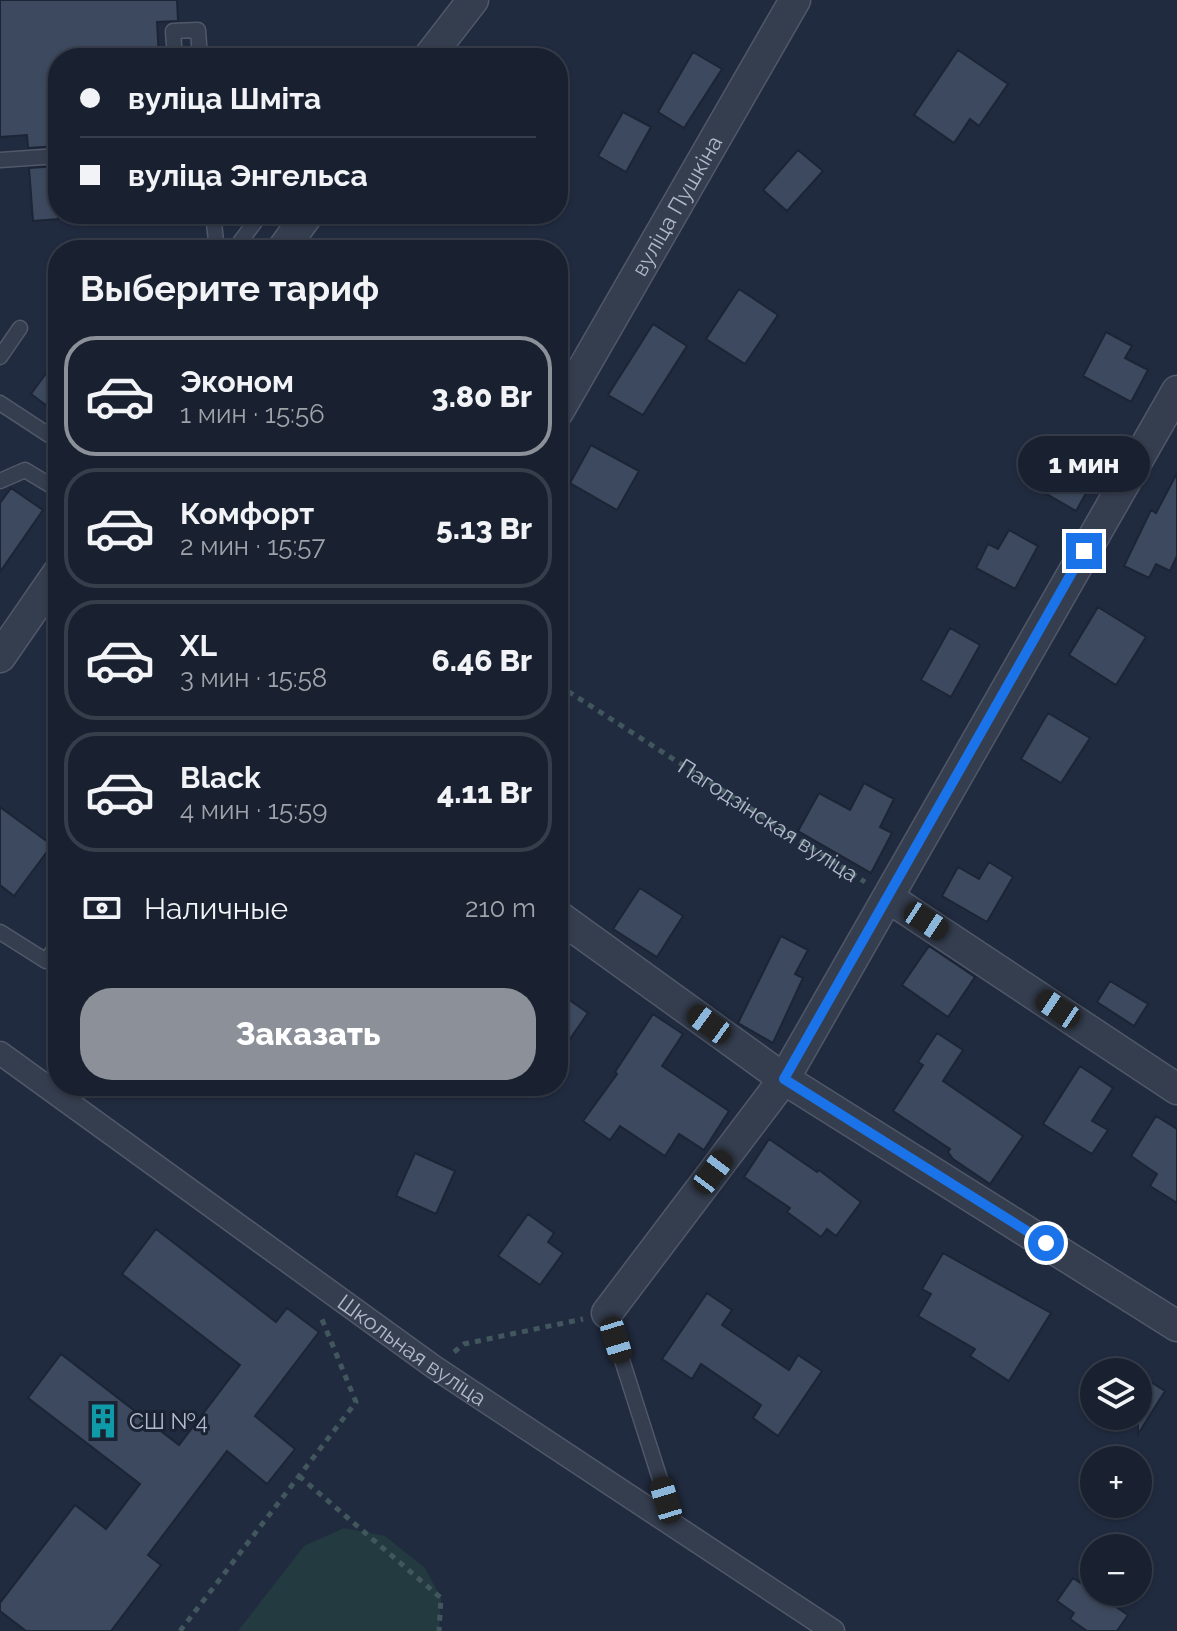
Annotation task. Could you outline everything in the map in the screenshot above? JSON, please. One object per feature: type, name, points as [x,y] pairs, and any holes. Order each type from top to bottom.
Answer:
[{"type":"street","points":[[436,48],[473,0]]},
{"type":"street","name":"вуліца Пушкіна","points":[[568,395],[795,0]]},
{"type":"street","points":[[607,1313],[784,1079],[1177,391]]},
{"type":"street","points":[[0,657],[48,587]]},
{"type":"street","points":[[889,898],[1177,1089]]},
{"type":"street","points":[[568,923],[784,1079],[1177,1326]]},
{"type":"street","name":"Школьная вуліца","points":[[0,1053],[48,1088]]},
{"type":"street","name":"Школьная вуліца","points":[[59,1096],[434,1367],[833,1631]]},
{"type":"lane","points":[[174,48],[173,31],[198,30],[199,48]]},
{"type":"lane","points":[[0,160],[48,157]]},
{"type":"lane","points":[[0,357],[20,328]]},
{"type":"lane","points":[[0,403],[48,434]]},
{"type":"lane","points":[[0,481],[25,470],[48,484]]},
{"type":"lane","points":[[0,932],[46,961],[48,958]]},
{"type":"lane","points":[[607,1313],[675,1527]]},
{"type":"path","name":"Пагодзінская вуліца","points":[[568,691],[889,898]]},
{"type":"path","points":[[180,1631],[356,1402],[315,1303],[322,1287]]},
{"type":"path","points":[[434,1367],[464,1344],[607,1313]]},
{"type":"path","points":[[299,1476],[441,1598],[439,1631]]},
{"type":"green space","points":[[344,1528],[385,1536],[425,1568],[441,1598],[439,1631],[238,1631],[304,1546]]},
{"type":"building","points":[[0,0],[177,0],[178,21],[157,22],[158,48],[48,48],[48,147],[28,148],[27,135],[0,137]]},
{"type":"building","points":[[958,50],[1008,84],[979,126],[970,119],[954,143],[914,115]]},
{"type":"building","points":[[693,52],[722,69],[684,128],[658,112]]},
{"type":"building","points":[[623,112],[651,127],[626,172],[598,156]]},
{"type":"building","points":[[798,150],[823,171],[787,211],[763,190]]},
{"type":"building","points":[[48,167],[48,220],[33,221],[29,168]]},
{"type":"building","points":[[739,289],[778,315],[745,364],[706,339]]},
{"type":"building","points":[[653,324],[687,346],[643,415],[608,395]]},
{"type":"building","points":[[1106,332],[1132,346],[1125,358],[1148,370],[1131,402],[1083,376]]},
{"type":"building","points":[[48,371],[48,407],[31,394]]},
{"type":"building","points":[[1073,436],[1107,456],[1076,511],[1026,482],[1040,457],[1055,466]]},
{"type":"building","points":[[591,445],[639,471],[617,510],[570,483]]},
{"type":"building","points":[[1177,473],[1177,556],[1170,571],[1156,564],[1149,578],[1124,566],[1151,510],[1156,513]]},
{"type":"building","points":[[11,488],[43,510],[0,572],[0,503]]},
{"type":"building","points":[[1009,530],[1038,546],[1015,589],[976,568],[988,544],[998,549]]},
{"type":"building","points":[[1098,607],[1146,637],[1116,685],[1069,655]]},
{"type":"building","points":[[950,628],[980,645],[951,697],[921,680]]},
{"type":"building","points":[[1048,713],[1090,738],[1061,783],[1021,759]]},
{"type":"building","points":[[864,783],[894,799],[880,827],[892,833],[871,873],[798,831],[819,793],[850,810]]},
{"type":"building","points":[[0,807],[48,842],[48,850],[14,896],[0,885]]},
{"type":"building","points":[[989,862],[1013,877],[987,922],[942,896],[958,867],[979,879]]},
{"type":"building","points":[[640,888],[683,916],[657,957],[613,929]]},
{"type":"building","points":[[781,936],[808,950],[795,974],[803,978],[773,1043],[738,1023]]},
{"type":"building","points":[[929,946],[975,977],[948,1017],[902,985]]},
{"type":"building","points":[[1110,981],[1148,1004],[1134,1026],[1097,1002]]},
{"type":"building","points":[[568,999],[588,1013],[568,1042]]},
{"type":"building","points":[[653,1014],[683,1034],[662,1066],[729,1111],[704,1150],[679,1134],[665,1156],[620,1126],[610,1140],[583,1121],[617,1074],[615,1072]]},
{"type":"building","points":[[937,1033],[963,1050],[943,1081],[1023,1136],[990,1184],[953,1159],[948,1152],[950,1149],[893,1111],[923,1065],[918,1062]]},
{"type":"building","points":[[1080,1066],[1113,1088],[1092,1121],[1108,1130],[1092,1154],[1043,1124]]},
{"type":"building","points":[[1156,1116],[1177,1129],[1177,1203],[1150,1186],[1157,1174],[1131,1156]]},
{"type":"building","points":[[769,1139],[817,1172],[819,1170],[861,1202],[836,1236],[827,1229],[821,1237],[787,1212],[790,1208],[744,1177]]},
{"type":"building","points":[[415,1153],[455,1171],[436,1214],[396,1196]]},
{"type":"building","points":[[528,1214],[554,1233],[548,1242],[563,1253],[540,1285],[498,1256]]},
{"type":"building","name":"СШ №4","points":[[156,1229],[276,1322],[287,1308],[319,1332],[255,1416],[295,1449],[267,1484],[227,1451],[148,1555],[161,1565],[111,1631],[26,1631],[0,1611],[0,1603],[75,1505],[106,1529],[140,1484],[28,1398],[61,1354],[179,1445],[240,1365],[122,1274]]},
{"type":"building","points":[[943,1253],[1051,1313],[1009,1381],[970,1356],[975,1349],[918,1316],[931,1294],[922,1289]]},
{"type":"building","points":[[707,1293],[732,1310],[722,1325],[789,1370],[798,1355],[822,1371],[778,1436],[753,1418],[761,1405],[701,1364],[692,1379],[662,1359]]},
{"type":"building","points":[[1152,1383],[1165,1391],[1152,1412]]},
{"type":"building","points":[[1073,1578],[1080,1583],[1080,1606],[1115,1606],[1128,1615],[1117,1631],[1087,1631],[1070,1619],[1074,1613],[1057,1601]]},
{"type":"place","name":"СШ №4","points":[[103,1421]]},
{"type":"route","points":[[1046,1243],[784,1079],[1084,551]]}]
